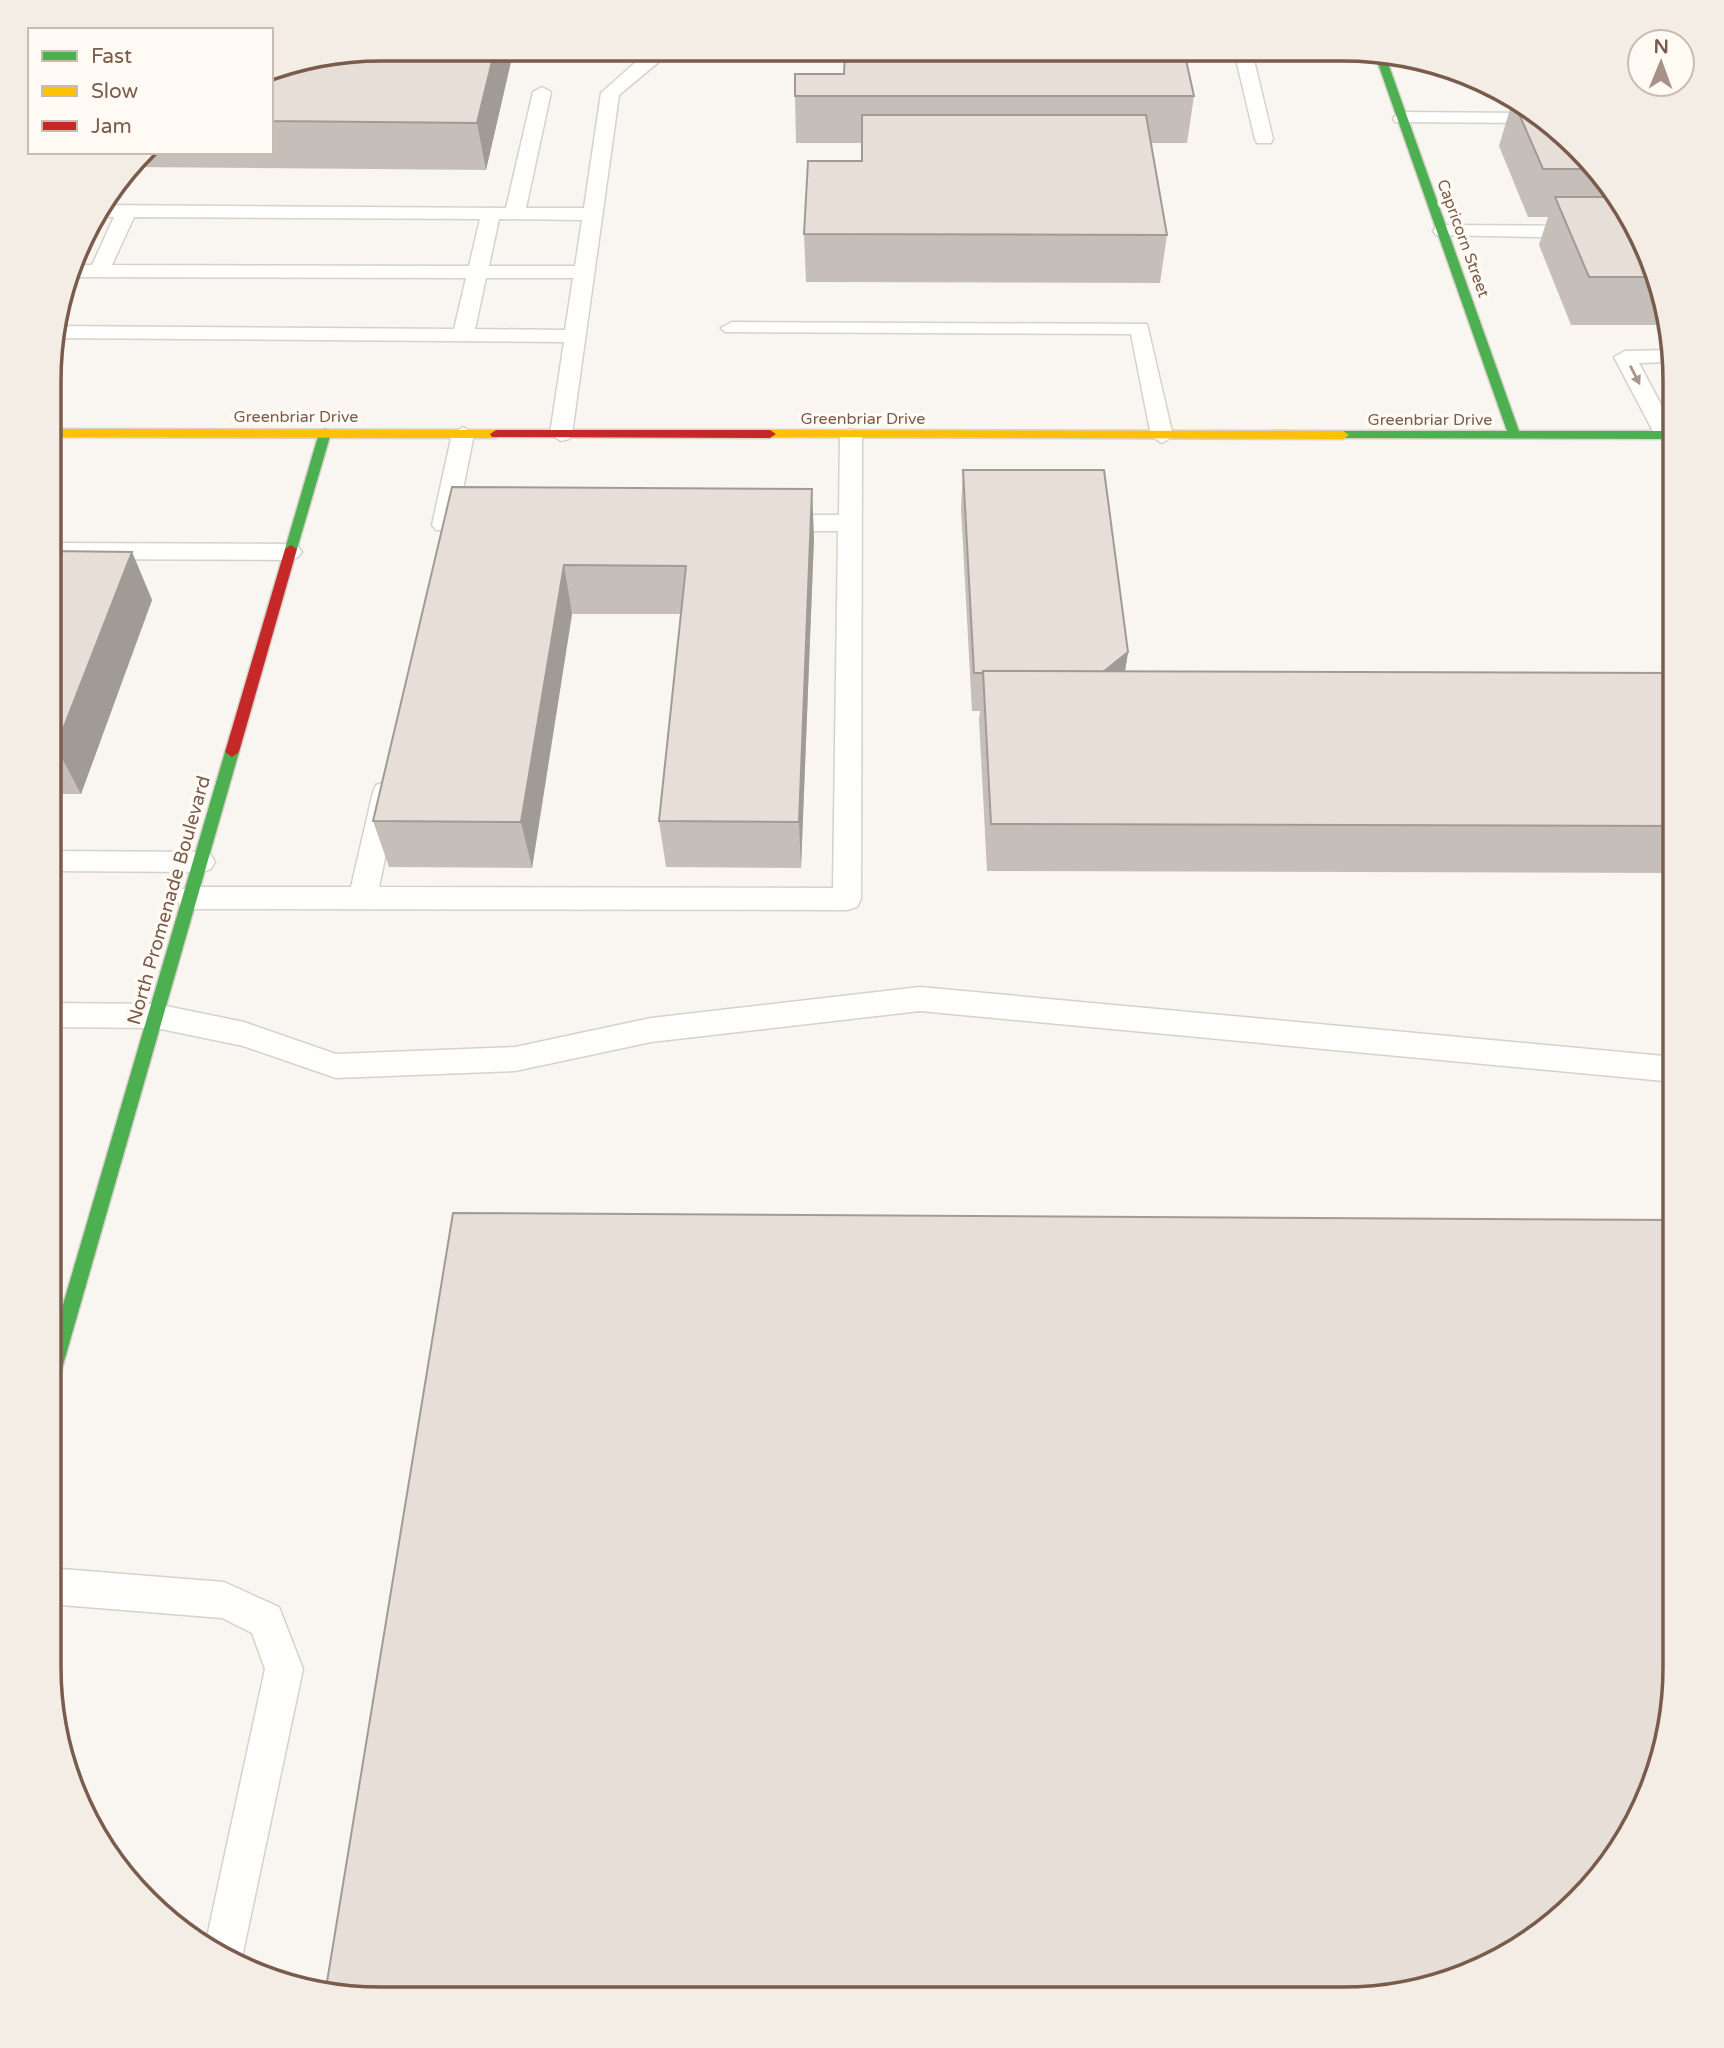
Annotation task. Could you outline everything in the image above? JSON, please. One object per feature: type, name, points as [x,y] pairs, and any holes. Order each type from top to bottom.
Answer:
[{"type":"street","name":"Capricorn Street","points":[[1383,64],[1516,436]]},
{"type":"street","name":"Greenbriar Drive","points":[[61,433],[1663,435]]},
{"type":"street","name":"North Promenade Boulevard","points":[[61,1340],[325,433]]},
{"type":"lane","points":[[561,434],[610,93],[650,61]]},
{"type":"lane","points":[[1245,61],[1264,139]]},
{"type":"lane","points":[[515,213],[542,92]]},
{"type":"lane","points":[[1402,118],[1526,119]]},
{"type":"lane","points":[[110,211],[592,214]]},
{"type":"lane","points":[[99,271],[127,211]]},
{"type":"lane","points":[[463,335],[491,213]]},
{"type":"lane","points":[[1443,232],[1595,232]]},
{"type":"lane","points":[[81,271],[584,272]]},
{"type":"lane","points":[[732,328],[1140,328],[1162,436]]},
{"type":"lane","points":[[65,332],[575,336]]},
{"type":"lane","points":[[1662,356],[1625,357],[1663,423]]},
{"type":"lane","points":[[438,550],[463,434]]},
{"type":"lane","points":[[190,898],[847,900],[851,436]]},
{"type":"lane","points":[[444,523],[472,523]]},
{"type":"lane","points":[[752,523],[850,523]]},
{"type":"lane","points":[[61,551],[290,552]]},
{"type":"lane","points":[[363,898],[392,764]]},
{"type":"lane","points":[[61,861],[201,862]]},
{"type":"lane","points":[[61,1015],[156,1016],[244,1034],[336,1066],[515,1059],[651,1030],[920,999],[1663,1069]]},
{"type":"lane","points":[[61,1587],[224,1600],[266,1620],[284,1669],[225,1946]]},
{"type":"building","points":[[492,61],[477,123],[273,121],[273,80],[319,67],[361,62]]},
{"type":"building","points":[[845,61],[1186,61],[1194,96],[795,96],[795,74],[844,74]]},
{"type":"building","points":[[862,115],[1146,115],[1167,235],[804,234],[808,161],[862,161]]},
{"type":"building","points":[[1519,115],[1554,141],[1582,169],[1543,169]]},
{"type":"building","points":[[1555,197],[1604,197],[1630,240],[1645,277],[1589,277]]},
{"type":"building","points":[[963,470],[1104,470],[1128,652],[1103,672],[974,673]]},
{"type":"building","points":[[452,487],[812,489],[799,822],[659,821],[686,566],[564,565],[521,822],[373,821]]},
{"type":"building","points":[[61,551],[132,552],[61,734]]},
{"type":"building","points":[[983,671],[1663,673],[1663,826],[991,824]]},
{"type":"building","points":[[453,1213],[1663,1220],[1663,1666],[1657,1729],[1646,1769],[1630,1808],[1597,1861],[1554,1907],[1503,1944],[1465,1962],[1425,1976],[1384,1984],[1342,1987],[382,1987],[327,1982]]},
{"type":"traffic: fast","points":[[1383,64],[1515,436]]},
{"type":"traffic: fast","points":[[291,549],[325,433]]},
{"type":"traffic: fast","points":[[1343,435],[1663,435]]},
{"type":"traffic: fast","points":[[61,1341],[232,752]]},
{"type":"traffic: slow","points":[[61,433],[496,434]]},
{"type":"traffic: slow","points":[[770,434],[1343,435]]},
{"type":"traffic: jam","points":[[496,434],[770,434]]},
{"type":"traffic: jam","points":[[232,752],[291,549]]}]
